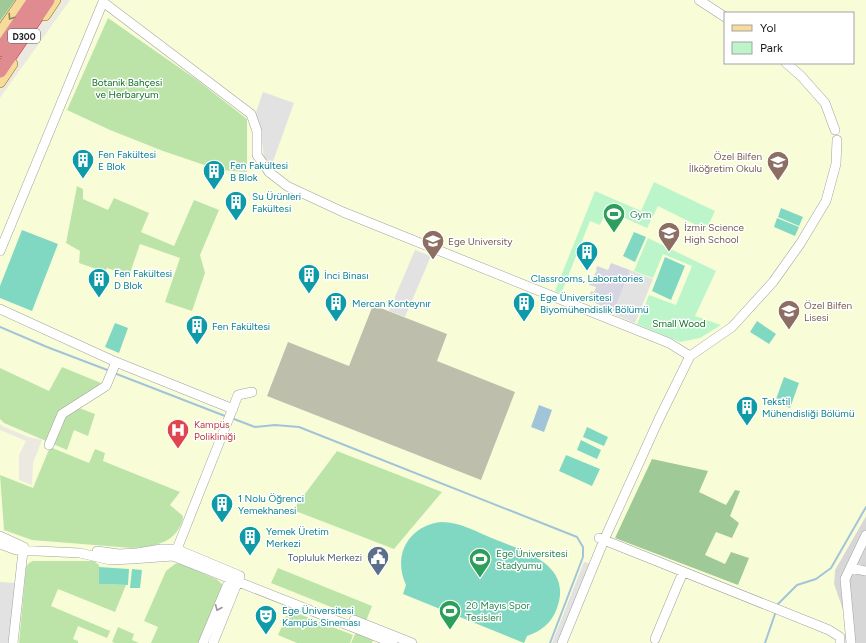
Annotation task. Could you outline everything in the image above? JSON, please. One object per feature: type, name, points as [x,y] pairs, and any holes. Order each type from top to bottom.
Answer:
[{"type":"highway","name":"D300","points":[[0,50],[34,0]]},
{"type":"highway","name":"D300","points":[[1,71],[48,0]]},
{"type":"main road","points":[[0,34],[23,0]]},
{"type":"main road","points":[[0,82],[55,0]]},
{"type":"street","points":[[699,0],[724,16]]},
{"type":"street","points":[[0,251],[103,2],[251,114],[257,130],[257,155],[269,172],[287,186],[343,212],[668,343],[690,356]]},
{"type":"street","points":[[787,64],[801,76],[825,103],[835,130]]},
{"type":"street","points":[[562,643],[601,539],[690,356],[732,327],[773,282],[800,244],[826,201],[836,164],[837,140]]},
{"type":"street","points":[[0,309],[116,362],[233,409]]},
{"type":"street","points":[[49,445],[62,414],[106,386],[116,362]]},
{"type":"street","points":[[176,552],[238,395],[252,392]]},
{"type":"street","points":[[851,643],[845,579],[866,535]]},
{"type":"street","points":[[0,536],[23,549]]},
{"type":"street","points":[[601,539],[829,630],[840,636],[840,643]]},
{"type":"street","points":[[0,544],[16,550],[76,547],[118,554],[161,549],[176,552],[235,577],[368,629],[412,643]]},
{"type":"street","points":[[13,643],[23,549]]},
{"type":"street","points":[[851,568],[866,571]]},
{"type":"street","points":[[655,639],[683,572]]},
{"type":"street","points":[[203,643],[235,577]]},
{"type":"street","points":[[213,643],[235,577]]},
{"type":"street","points":[[368,629],[394,643]]},
{"type":"shaded area","points":[[0,0],[15,0],[0,21]]},
{"type":"shaded area","name":"Ege University","points":[[70,0],[866,0],[866,516],[835,570],[834,584],[845,616],[845,643],[0,643],[0,430],[26,441],[19,455],[19,480],[32,485],[33,463],[42,440],[28,437],[0,424],[0,98]]},
{"type":"shaded area","points":[[263,92],[294,103],[271,167],[264,160],[261,131],[255,115]]},
{"type":"shaded area","points":[[415,250],[431,256],[405,317],[389,311]]},
{"type":"shaded area","points":[[611,263],[630,270],[614,311],[588,300],[591,291],[594,292],[596,287],[589,285],[597,270],[597,266],[608,270]]},
{"type":"shaded area","points":[[630,270],[653,279],[635,323],[613,314]]},
{"type":"shaded area","points":[[373,305],[447,334],[437,361],[515,392],[481,480],[267,396],[288,342],[349,366]]},
{"type":"shaded area","points":[[652,459],[708,471],[699,492],[726,505],[735,490],[740,491],[730,516],[739,523],[732,538],[716,532],[705,555],[725,564],[731,552],[749,558],[738,585],[615,538]]},
{"type":"shaded area","points":[[866,516],[866,643],[848,643],[845,616],[834,584],[835,570]]},
{"type":"shaded area","points":[[584,562],[591,564],[560,643],[552,643]]},
{"type":"shaded area","points":[[0,582],[15,583],[11,643],[0,643]]},
{"type":"green space","name":"Botanik Bahçesi ve Herbaryum","points":[[108,18],[197,80],[247,119],[247,172],[219,170],[163,151],[110,130],[67,110]]},
{"type":"green space","points":[[654,182],[715,211],[706,230],[658,206],[647,228],[607,210],[600,225],[590,221],[561,294],[555,291],[595,191],[641,211]]},
{"type":"green space","points":[[77,186],[83,189],[83,199],[108,210],[114,198],[149,213],[141,232],[174,246],[194,200],[219,210],[200,255],[205,273],[192,311],[165,302],[180,258],[140,244],[129,276],[107,268],[105,272],[79,263],[80,251],[66,243]]},
{"type":"green space","points":[[781,208],[803,217],[799,226],[778,217]]},
{"type":"green space","points":[[777,218],[799,227],[795,236],[774,227]]},
{"type":"green space","points":[[22,230],[58,244],[32,311],[0,298],[0,286]]},
{"type":"green space","points":[[634,232],[646,237],[635,262],[623,256]]},
{"type":"green space","name":"Small Wood","points":[[648,238],[716,271],[695,316],[721,325],[700,338],[680,342],[637,324],[649,295],[676,305],[692,266],[663,254],[653,278],[634,271]]},
{"type":"green space","points":[[665,257],[685,266],[671,300],[652,291]]},
{"type":"green space","points":[[757,321],[776,334],[769,344],[750,332]]},
{"type":"green space","points":[[115,323],[128,328],[119,353],[105,347]]},
{"type":"green space","points":[[62,367],[101,383],[74,406],[95,414],[88,436],[74,430],[67,450],[4,423],[0,419],[0,368],[49,391]]},
{"type":"green space","points":[[784,377],[799,383],[790,408],[775,402]]},
{"type":"green space","points":[[587,427],[608,437],[604,446],[583,437]]},
{"type":"green space","points":[[581,440],[601,450],[597,459],[577,450]]},
{"type":"green space","points":[[50,447],[89,463],[95,449],[105,453],[103,461],[180,492],[170,505],[183,516],[179,528],[175,534],[165,542],[152,546],[132,548],[32,540],[4,530],[0,475],[33,488]]},
{"type":"green space","points":[[337,451],[442,492],[394,549],[293,510]]},
{"type":"green space","points":[[566,455],[600,469],[592,486],[559,471]]},
{"type":"green space","name":"Ege Üniversitesi Stadyumu","points":[[449,522],[462,526],[519,549],[543,562],[552,570],[558,580],[560,593],[557,608],[549,622],[537,632],[527,636],[524,643],[403,594],[406,585],[402,574],[401,563],[406,543],[412,535],[420,529],[430,524]]},
{"type":"green space","points":[[33,561],[94,561],[99,565],[99,584],[126,585],[115,612],[58,589],[51,606],[110,631],[113,625],[107,638],[78,626],[73,639],[78,641],[78,643],[19,643],[26,567]]},
{"type":"green space","points":[[179,563],[216,579],[223,586],[199,643],[151,643],[158,627],[144,621],[166,571],[175,564]]},
{"type":"green space","points":[[99,567],[129,569],[128,585],[99,584]]},
{"type":"green space","points":[[278,568],[372,606],[366,621],[271,583]]},
{"type":"green space","points":[[132,569],[142,570],[140,588],[130,588]]},
{"type":"green space","points":[[289,610],[353,635],[350,643],[297,643],[278,635]]},
{"type":"green space","points":[[118,627],[134,634],[132,640],[139,643],[112,642]]},
{"type":"green space","points":[[356,632],[374,639],[372,643],[351,643]]},
{"type":"water","points":[[539,405],[552,410],[544,432],[531,427]]},
{"type":"waterway","points":[[0,327],[110,371]]},
{"type":"waterway","points":[[114,373],[225,416]]},
{"type":"waterway","points":[[234,419],[255,427],[275,425],[299,427],[577,537],[583,547],[583,557],[550,643]]},
{"type":"waterway","points":[[777,606],[797,585],[816,579],[831,568],[866,507]]},
{"type":"waterway","points":[[765,643],[776,611]]},
{"type":"place","name":"Fen Fakültesi E Blok","points":[[83,180]]},
{"type":"place","name":"Özel Bilfen İlköğretim Okulu","points":[[778,182]]},
{"type":"place","name":"Fen Fakültesi B Blok","points":[[214,190]]},
{"type":"place","name":"Su Ürünleri Fakültesi","points":[[236,222]]},
{"type":"place","name":"Gym","points":[[614,234]]},
{"type":"place","name":"İzmir Science High School","points":[[669,252]]},
{"type":"place","name":"Ege University","points":[[433,260]]},
{"type":"place","name":"Classrooms, Laboratories","points":[[587,272]]},
{"type":"place","name":"İnci Binası","points":[[309,294]]},
{"type":"place","name":"Fen Fakültesi D Blok","points":[[99,298]]},
{"type":"place","name":"Mercan Konteynır","points":[[336,322]]},
{"type":"place","name":"Ege Üniversitesi Biyomühendislik Bölümü","points":[[524,322]]},
{"type":"place","name":"Özel Bilfen Lisesi","points":[[789,330]]},
{"type":"place","name":"Fen Fakültesi","points":[[197,346]]},
{"type":"place","name":"Tekstil Mühendisliği Bölümü","points":[[747,426]]},
{"type":"place","name":"Kampüs Polikliniği","points":[[178,450]]},
{"type":"place","name":"1 Nolu Öğrenci Yemekhanesi","points":[[222,524]]},
{"type":"place","name":"Yemek Üretim Merkezi","points":[[250,556]]},
{"type":"place","name":"Topluluk Merkezi","points":[[378,576]]},
{"type":"place","name":"Ege Üniversitesi Stadyumu","points":[[480,578]]},
{"type":"place","name":"20 Mayıs Spor Tesisleri","points":[[450,630]]},
{"type":"place","name":"Ege Üniversitesi Kampüs Sineması","points":[[266,636]]}]
